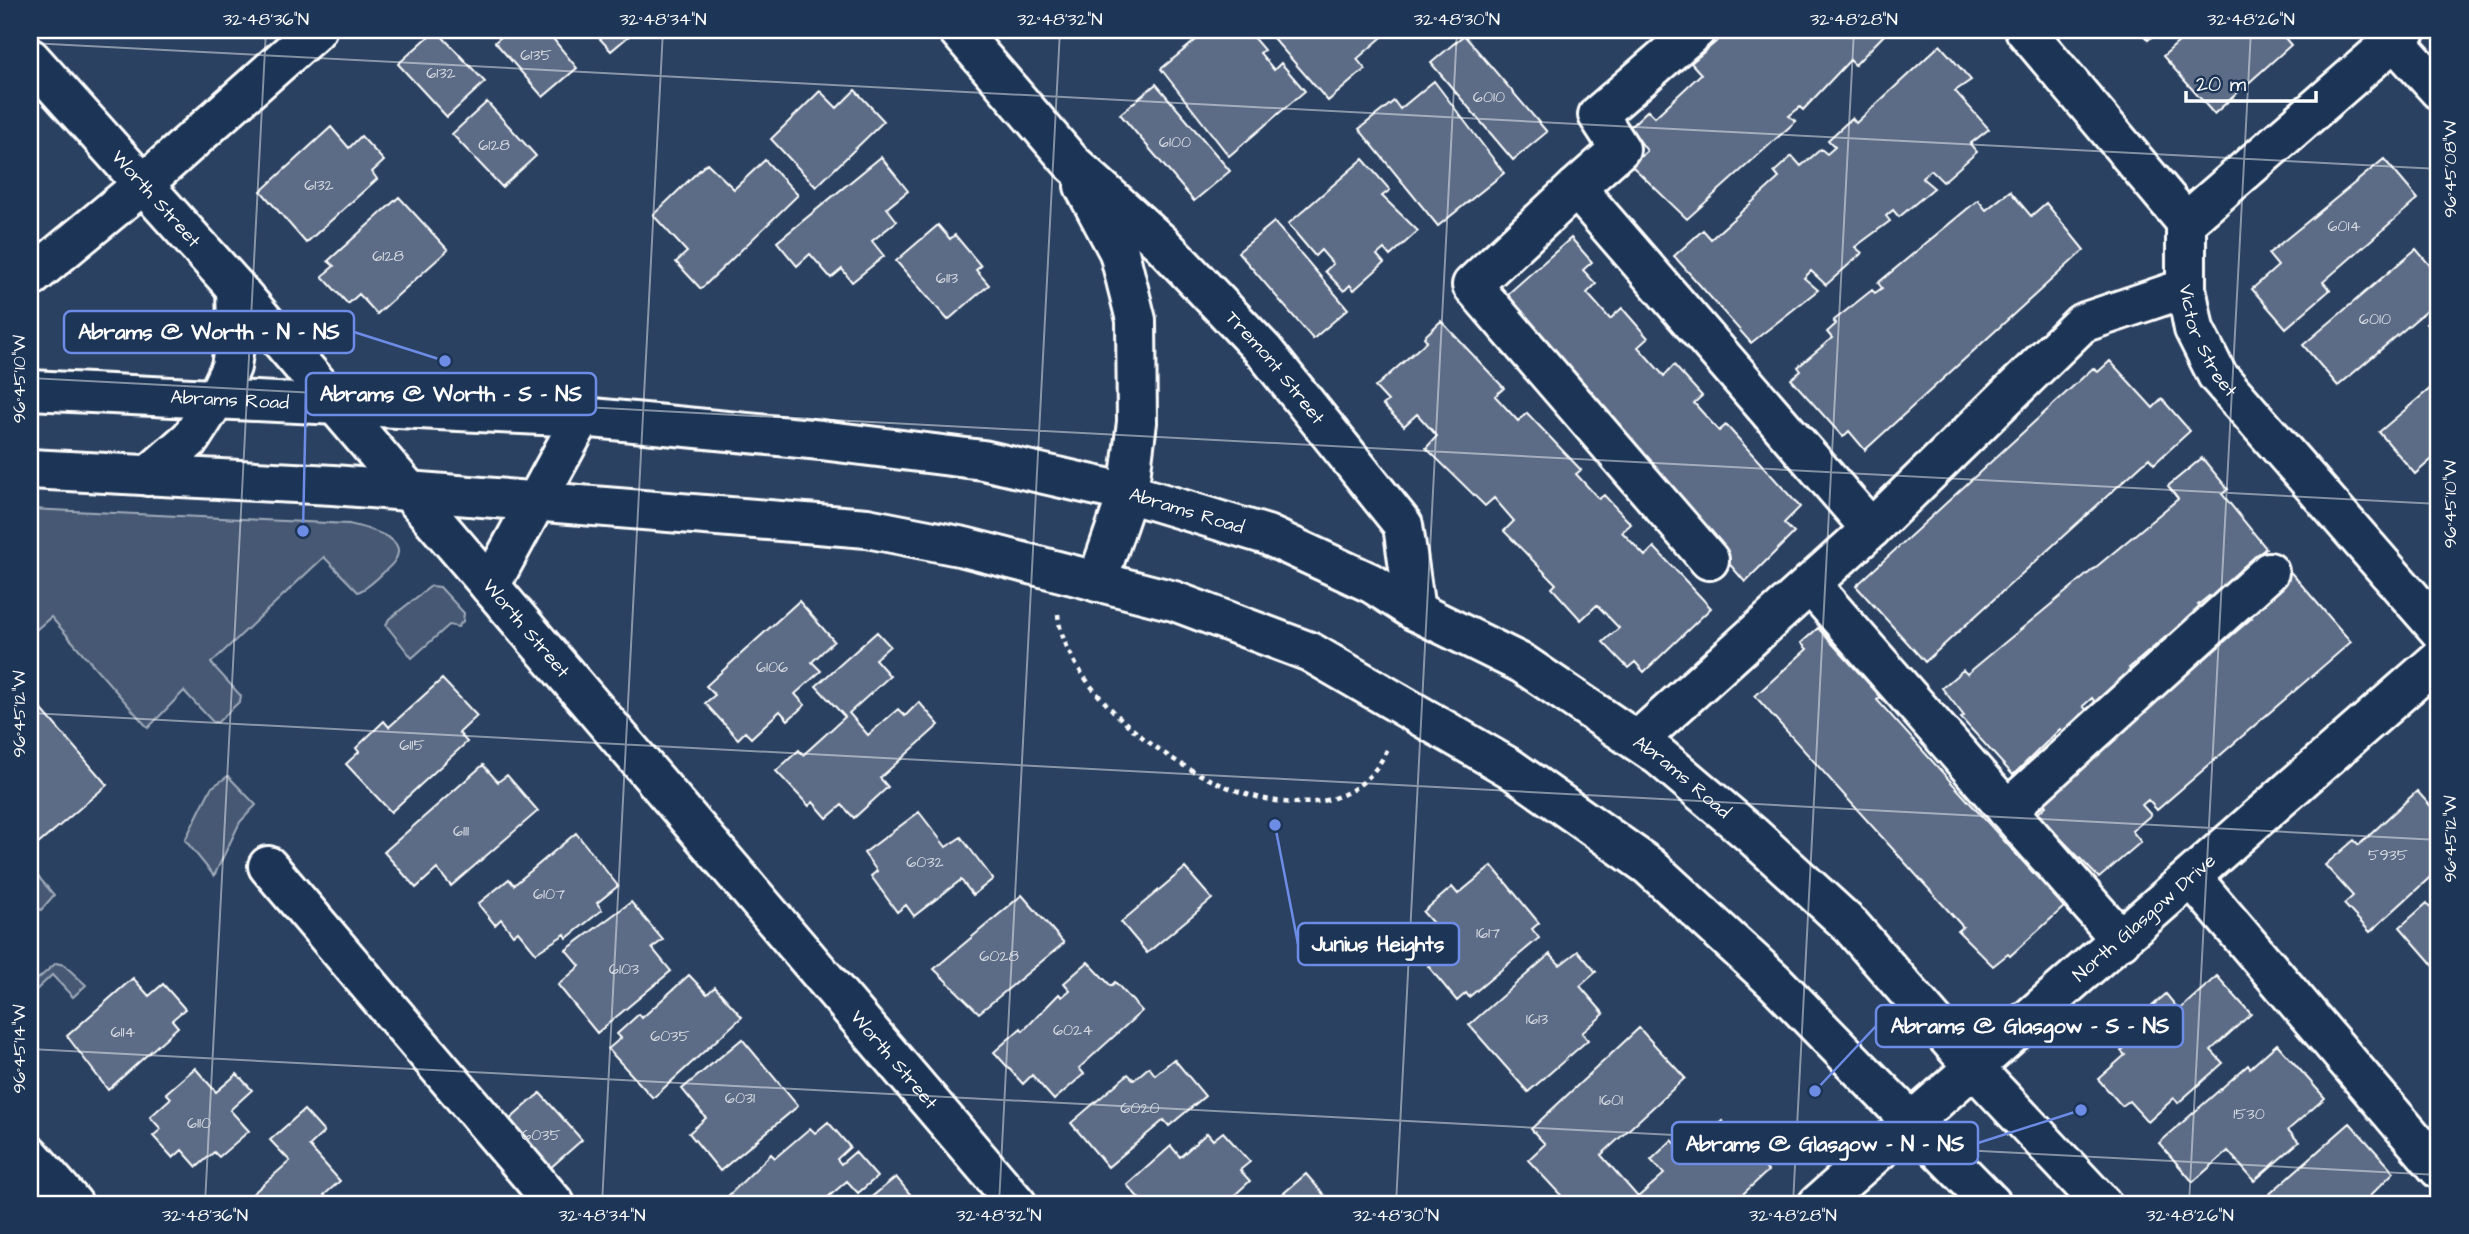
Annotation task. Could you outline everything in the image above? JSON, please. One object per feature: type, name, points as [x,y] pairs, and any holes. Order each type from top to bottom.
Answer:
[{"type":"street","points":[[30,278],[142,186],[316,30]]},
{"type":"street","name":"Tremont Street","points":[[958,30],[1071,162],[1161,243],[1264,351],[1403,525],[1415,611]]},
{"type":"street","points":[[1696,30],[1598,115],[1620,149],[1472,285],[1709,560]]},
{"type":"street","points":[[2025,30],[2186,222],[2400,35],[2439,90]]},
{"type":"street","name":"Worth Street","points":[[30,58],[236,288],[1017,1204]]},
{"type":"street","name":"Tremont Street","points":[[1071,162],[1119,252],[1136,320],[1137,422],[1128,493],[1097,582]]},
{"type":"street","points":[[1576,188],[1871,529]]},
{"type":"street","name":"Victor Street","points":[[2186,222],[2186,288],[2194,329],[2217,375],[2439,630]]},
{"type":"street","points":[[148,475],[191,438],[216,399],[231,367],[237,326],[236,288]]},
{"type":"street","points":[[1637,741],[1871,529],[2082,324],[2186,288]]},
{"type":"street","name":"Abrams Road","points":[[30,390],[582,417],[983,460],[1128,493],[1267,535],[1373,584],[1415,611],[1523,664],[1637,741],[1752,835],[1851,926],[1975,1069],[2102,1204]]},
{"type":"street","points":[[490,586],[582,417]]},
{"type":"street","points":[[30,469],[538,500],[867,528],[964,547],[1174,601],[1310,652],[1510,768],[1649,866],[1715,923],[1992,1204]]},
{"type":"street","points":[[2007,810],[2269,572]]},
{"type":"street","points":[[1810,584],[2121,940]]},
{"type":"street","name":"North Glasgow Drive","points":[[1818,1204],[2439,659]]},
{"type":"street","points":[[268,866],[555,1204]]},
{"type":"street","points":[[2192,878],[2439,1169]]},
{"type":"street","points":[[30,1155],[73,1204]]},
{"type":"path","points":[[1058,614],[1059,629],[1067,649],[1089,685],[1137,735],[1198,773],[1262,799],[1289,804],[1318,803],[1339,797],[1363,785],[1378,769],[1387,750]]},
{"type":"shaded area","points":[[30,509],[349,524],[390,538],[398,552],[395,561],[385,571],[358,592],[324,557],[211,663],[241,696],[240,701],[218,722],[213,722],[184,691],[148,728],[51,617],[30,635]]},
{"type":"shaded area","points":[[431,586],[440,587],[464,613],[463,621],[458,627],[449,625],[412,658],[386,625],[389,619]]},
{"type":"shaded area","points":[[228,776],[256,805],[240,822],[214,876],[185,840],[211,788]]},
{"type":"shaded area","points":[[30,867],[54,895],[41,910],[30,904]]},
{"type":"shaded area","points":[[56,963],[64,965],[86,985],[73,997],[52,975],[30,996],[30,986]]},
{"type":"building","points":[[436,30],[485,82],[447,117],[398,64]]},
{"type":"building","points":[[509,30],[546,30],[577,68],[543,97],[495,42]]},
{"type":"building","points":[[592,30],[636,30],[611,51]]},
{"type":"building","points":[[1208,30],[1247,30],[1264,50],[1260,53],[1274,70],[1281,63],[1305,91],[1229,156],[1161,69]]},
{"type":"building","points":[[1266,30],[1389,31],[1357,59],[1365,69],[1328,101]]},
{"type":"building","points":[[1730,30],[1889,30],[1855,65],[1850,60],[1803,110],[1800,107],[1789,116],[1796,121],[1687,219],[1631,165],[1647,151],[1630,127],[1648,110],[1655,117],[1701,74],[1691,63]]},
{"type":"building","points":[[2139,30],[2160,30],[2148,40]]},
{"type":"building","points":[[2192,30],[2278,30],[2291,45],[2214,114],[2163,56]]},
{"type":"building","points":[[1464,35],[1547,132],[1513,160],[1431,63]]},
{"type":"building","points":[[1940,45],[1971,80],[1955,91],[1989,129],[1970,144],[1977,152],[1943,182],[1931,170],[1922,178],[1934,188],[1899,217],[1893,210],[1886,216],[1890,221],[1855,247],[1862,253],[1826,285],[1811,271],[1804,278],[1818,290],[1751,343],[1674,256],[1703,230],[1711,239],[1779,178],[1774,172],[1792,156],[1801,166],[1821,149],[1827,154],[1835,147],[1828,140],[1852,118],[1856,123]]},
{"type":"building","points":[[1434,81],[1504,173],[1438,226],[1359,129],[1394,101],[1400,109]]},
{"type":"building","points":[[1156,84],[1230,171],[1194,201],[1120,114]]},
{"type":"building","points":[[855,90],[884,121],[816,187],[771,139],[820,91],[837,108]]},
{"type":"building","points":[[487,102],[536,156],[502,187],[452,134]]},
{"type":"building","points":[[331,127],[349,148],[361,136],[384,161],[372,172],[377,179],[306,243],[261,191]]},
{"type":"building","points":[[881,157],[908,191],[887,208],[897,221],[872,241],[884,256],[852,282],[842,269],[831,278],[810,254],[797,266],[777,242]]},
{"type":"building","points":[[1363,159],[1390,190],[1382,196],[1418,231],[1390,256],[1384,249],[1377,255],[1384,263],[1354,290],[1350,285],[1344,291],[1325,271],[1333,264],[1321,250],[1315,256],[1288,224]]},
{"type":"building","points":[[2384,159],[2418,199],[2323,282],[2330,290],[2286,328],[2252,289],[2278,266],[2268,254]]},
{"type":"building","points":[[765,160],[798,195],[701,289],[676,262],[687,252],[653,215],[707,163],[734,189]]},
{"type":"building","points":[[2010,191],[2031,216],[2046,203],[2084,250],[1865,450],[1849,431],[1843,437],[1791,379],[1801,371],[1798,367],[1832,338],[1827,332],[1836,324],[1833,321],[1872,290],[1875,293],[1882,288],[1878,283],[1978,200],[1986,210]]},
{"type":"building","points":[[399,197],[448,250],[377,314],[359,294],[348,304],[322,276],[334,266],[328,261]]},
{"type":"building","points":[[1274,222],[1348,309],[1313,339],[1238,252]]},
{"type":"building","points":[[938,225],[950,239],[955,235],[981,266],[976,270],[989,285],[948,320],[896,261]]},
{"type":"building","points":[[1571,238],[1592,262],[1583,270],[1596,284],[1587,293],[1610,319],[1622,308],[1648,338],[1638,347],[1664,376],[1674,365],[1702,396],[1694,403],[1719,431],[1726,425],[1800,507],[1784,523],[1794,533],[1745,582],[1501,300]]},
{"type":"building","points":[[2416,249],[2439,276],[2439,340],[2426,324],[2438,314],[2432,306],[2338,386],[2303,345]]},
{"type":"building","points":[[1441,321],[1504,388],[1495,396],[1518,421],[1527,413],[1581,470],[1576,474],[1599,499],[1604,495],[1631,524],[1622,532],[1645,556],[1654,547],[1711,608],[1644,672],[1635,662],[1628,668],[1603,642],[1619,628],[1597,605],[1581,620],[1552,588],[1556,584],[1504,531],[1514,521],[1494,498],[1485,506],[1426,448],[1437,436],[1417,414],[1404,426],[1383,405],[1388,401],[1375,387],[1427,341],[1424,337]]},
{"type":"building","points":[[2110,361],[2153,408],[2162,399],[2190,431],[2154,464],[2149,458],[1925,662],[1856,586],[2093,368],[2098,372]]},
{"type":"building","points":[[2439,381],[2439,453],[2415,474],[2379,432]]},
{"type":"building","points":[[2202,458],[2228,489],[2222,494],[2266,548],[2241,569],[2247,577],[2214,603],[2209,596],[2198,605],[2208,617],[2175,644],[2168,635],[2129,668],[2135,674],[2098,706],[2092,698],[2083,706],[2094,718],[2068,739],[2060,729],[2013,775],[1961,718],[1964,716],[1942,688],[1963,670],[1967,674],[2178,499],[2168,486]]},
{"type":"building","points":[[2287,568],[2351,642],[2157,810],[2148,800],[2142,805],[2151,815],[2132,831],[2141,842],[2099,878],[2037,814],[2046,806],[2041,800],[2252,618],[2242,607]]},
{"type":"building","points":[[799,601],[834,641],[812,662],[821,671],[795,694],[805,705],[788,720],[780,711],[751,738],[745,732],[738,739],[705,703],[715,695],[706,686]]},
{"type":"building","points":[[1818,628],[1881,697],[1877,700],[2064,907],[2010,956],[2008,954],[1993,966],[1958,931],[1963,927],[1755,696],[1807,649],[1801,643]]},
{"type":"building","points":[[877,632],[890,646],[875,659],[890,676],[849,713],[868,735],[898,709],[905,716],[919,702],[939,725],[880,778],[888,787],[854,818],[842,805],[827,818],[813,802],[809,806],[776,771],[799,750],[803,755],[845,717],[816,686]]},
{"type":"building","points":[[442,679],[477,716],[459,733],[467,742],[391,812],[346,764],[359,752],[356,748],[384,721],[389,727]]},
{"type":"building","points":[[30,696],[107,785],[30,851]]},
{"type":"building","points":[[483,765],[498,782],[507,775],[538,811],[451,886],[437,869],[416,888],[384,852]]},
{"type":"building","points":[[2417,791],[2437,813],[2432,819],[2439,823],[2439,869],[2370,932],[2344,904],[2353,896],[2325,865],[2354,840],[2359,845]]},
{"type":"building","points":[[919,812],[946,847],[961,837],[993,879],[973,895],[961,880],[914,916],[906,905],[897,912],[871,876],[877,871],[864,853]]},
{"type":"building","points":[[576,833],[618,886],[597,903],[602,910],[567,938],[565,934],[536,953],[518,931],[513,935],[501,919],[495,925],[478,904],[509,879],[514,885]]},
{"type":"building","points":[[1492,866],[1539,923],[1532,929],[1539,938],[1469,997],[1466,993],[1457,1001],[1428,966],[1437,958],[1433,951],[1447,939],[1423,912],[1452,887],[1458,894]]},
{"type":"building","points":[[1185,868],[1212,899],[1147,953],[1121,922]]},
{"type":"building","points":[[1022,895],[1064,943],[979,1013],[934,969]]},
{"type":"building","points":[[631,902],[663,940],[652,948],[671,971],[597,1033],[558,985],[580,966],[566,950]]},
{"type":"building","points":[[2427,903],[2432,910],[2439,903],[2439,972],[2400,927]]},
{"type":"building","points":[[1578,951],[1596,972],[1580,986],[1604,1014],[1582,1033],[1588,1040],[1528,1092],[1469,1025],[1550,954],[1560,965]]},
{"type":"building","points":[[1088,962],[1111,986],[1115,982],[1142,1011],[1079,1068],[1084,1074],[1054,1100],[1032,1075],[1023,1084],[994,1052],[1021,1028],[1023,1031],[1059,994],[1062,997],[1070,990],[1064,983]]},
{"type":"building","points":[[689,975],[707,994],[715,987],[742,1017],[653,1098],[608,1049],[621,1038],[617,1034],[639,1014],[642,1018]]},
{"type":"building","points":[[2217,976],[2251,1014],[2211,1050],[2223,1063],[2178,1103],[2174,1098],[2148,1122],[2129,1101],[2122,1106],[2098,1079],[2125,1055],[2121,1051],[2135,1038],[2127,1028],[2166,994],[2179,1010]]},
{"type":"building","points":[[133,978],[149,996],[163,984],[185,1009],[172,1020],[178,1027],[108,1090],[67,1036]]},
{"type":"building","points":[[1639,1028],[1685,1078],[1601,1155],[1638,1197],[1664,1174],[1651,1160],[1672,1140],[1686,1154],[1722,1121],[1768,1171],[1732,1204],[1569,1204],[1528,1160],[1545,1144],[1531,1129]]},
{"type":"building","points":[[742,1039],[798,1106],[720,1171],[689,1133],[706,1118],[682,1089]]},
{"type":"building","points":[[2277,1044],[2325,1098],[2288,1130],[2299,1142],[2254,1181],[2228,1151],[2193,1182],[2159,1143],[2248,1065],[2250,1068]]},
{"type":"building","points":[[1174,1059],[1205,1096],[1169,1126],[1164,1120],[1108,1167],[1071,1123],[1128,1074],[1134,1080],[1149,1067],[1155,1075]]},
{"type":"building","points":[[195,1068],[216,1092],[237,1074],[252,1090],[230,1110],[249,1131],[219,1157],[214,1152],[197,1167],[182,1150],[173,1158],[153,1136],[161,1129],[150,1117],[171,1098],[166,1093]]},
{"type":"building","points":[[540,1093],[582,1140],[541,1176],[499,1129]]},
{"type":"building","points":[[304,1110],[324,1132],[309,1146],[340,1181],[324,1195],[334,1204],[258,1204],[250,1196],[290,1161],[270,1140]]},
{"type":"building","points":[[828,1122],[850,1147],[837,1159],[841,1164],[855,1152],[877,1177],[858,1193],[847,1181],[820,1204],[727,1204],[724,1200],[771,1154],[775,1158],[810,1128],[815,1133]]},
{"type":"building","points":[[2350,1123],[2394,1172],[2362,1204],[2272,1204],[2266,1197]]},
{"type":"building","points":[[1223,1132],[1250,1162],[1240,1170],[1250,1181],[1225,1204],[1144,1204],[1127,1185],[1171,1146],[1180,1157],[1207,1133],[1213,1140]]},
{"type":"building","points":[[1306,1174],[1332,1204],[1271,1204]]},
{"type":"building","points":[[896,1177],[918,1204],[863,1204]]},
{"type":"place","name":"Abrams @ Worth - N - NS","points":[[445,361]]},
{"type":"place","name":"Abrams @ Worth - S - NS","points":[[303,531]]},
{"type":"place","name":"Junius Heights","points":[[1275,825]]},
{"type":"place","name":"Abrams @ Glasgow - S - NS","points":[[1815,1091]]},
{"type":"place","name":"Abrams @ Glasgow - N - NS","points":[[2081,1110]]}]
